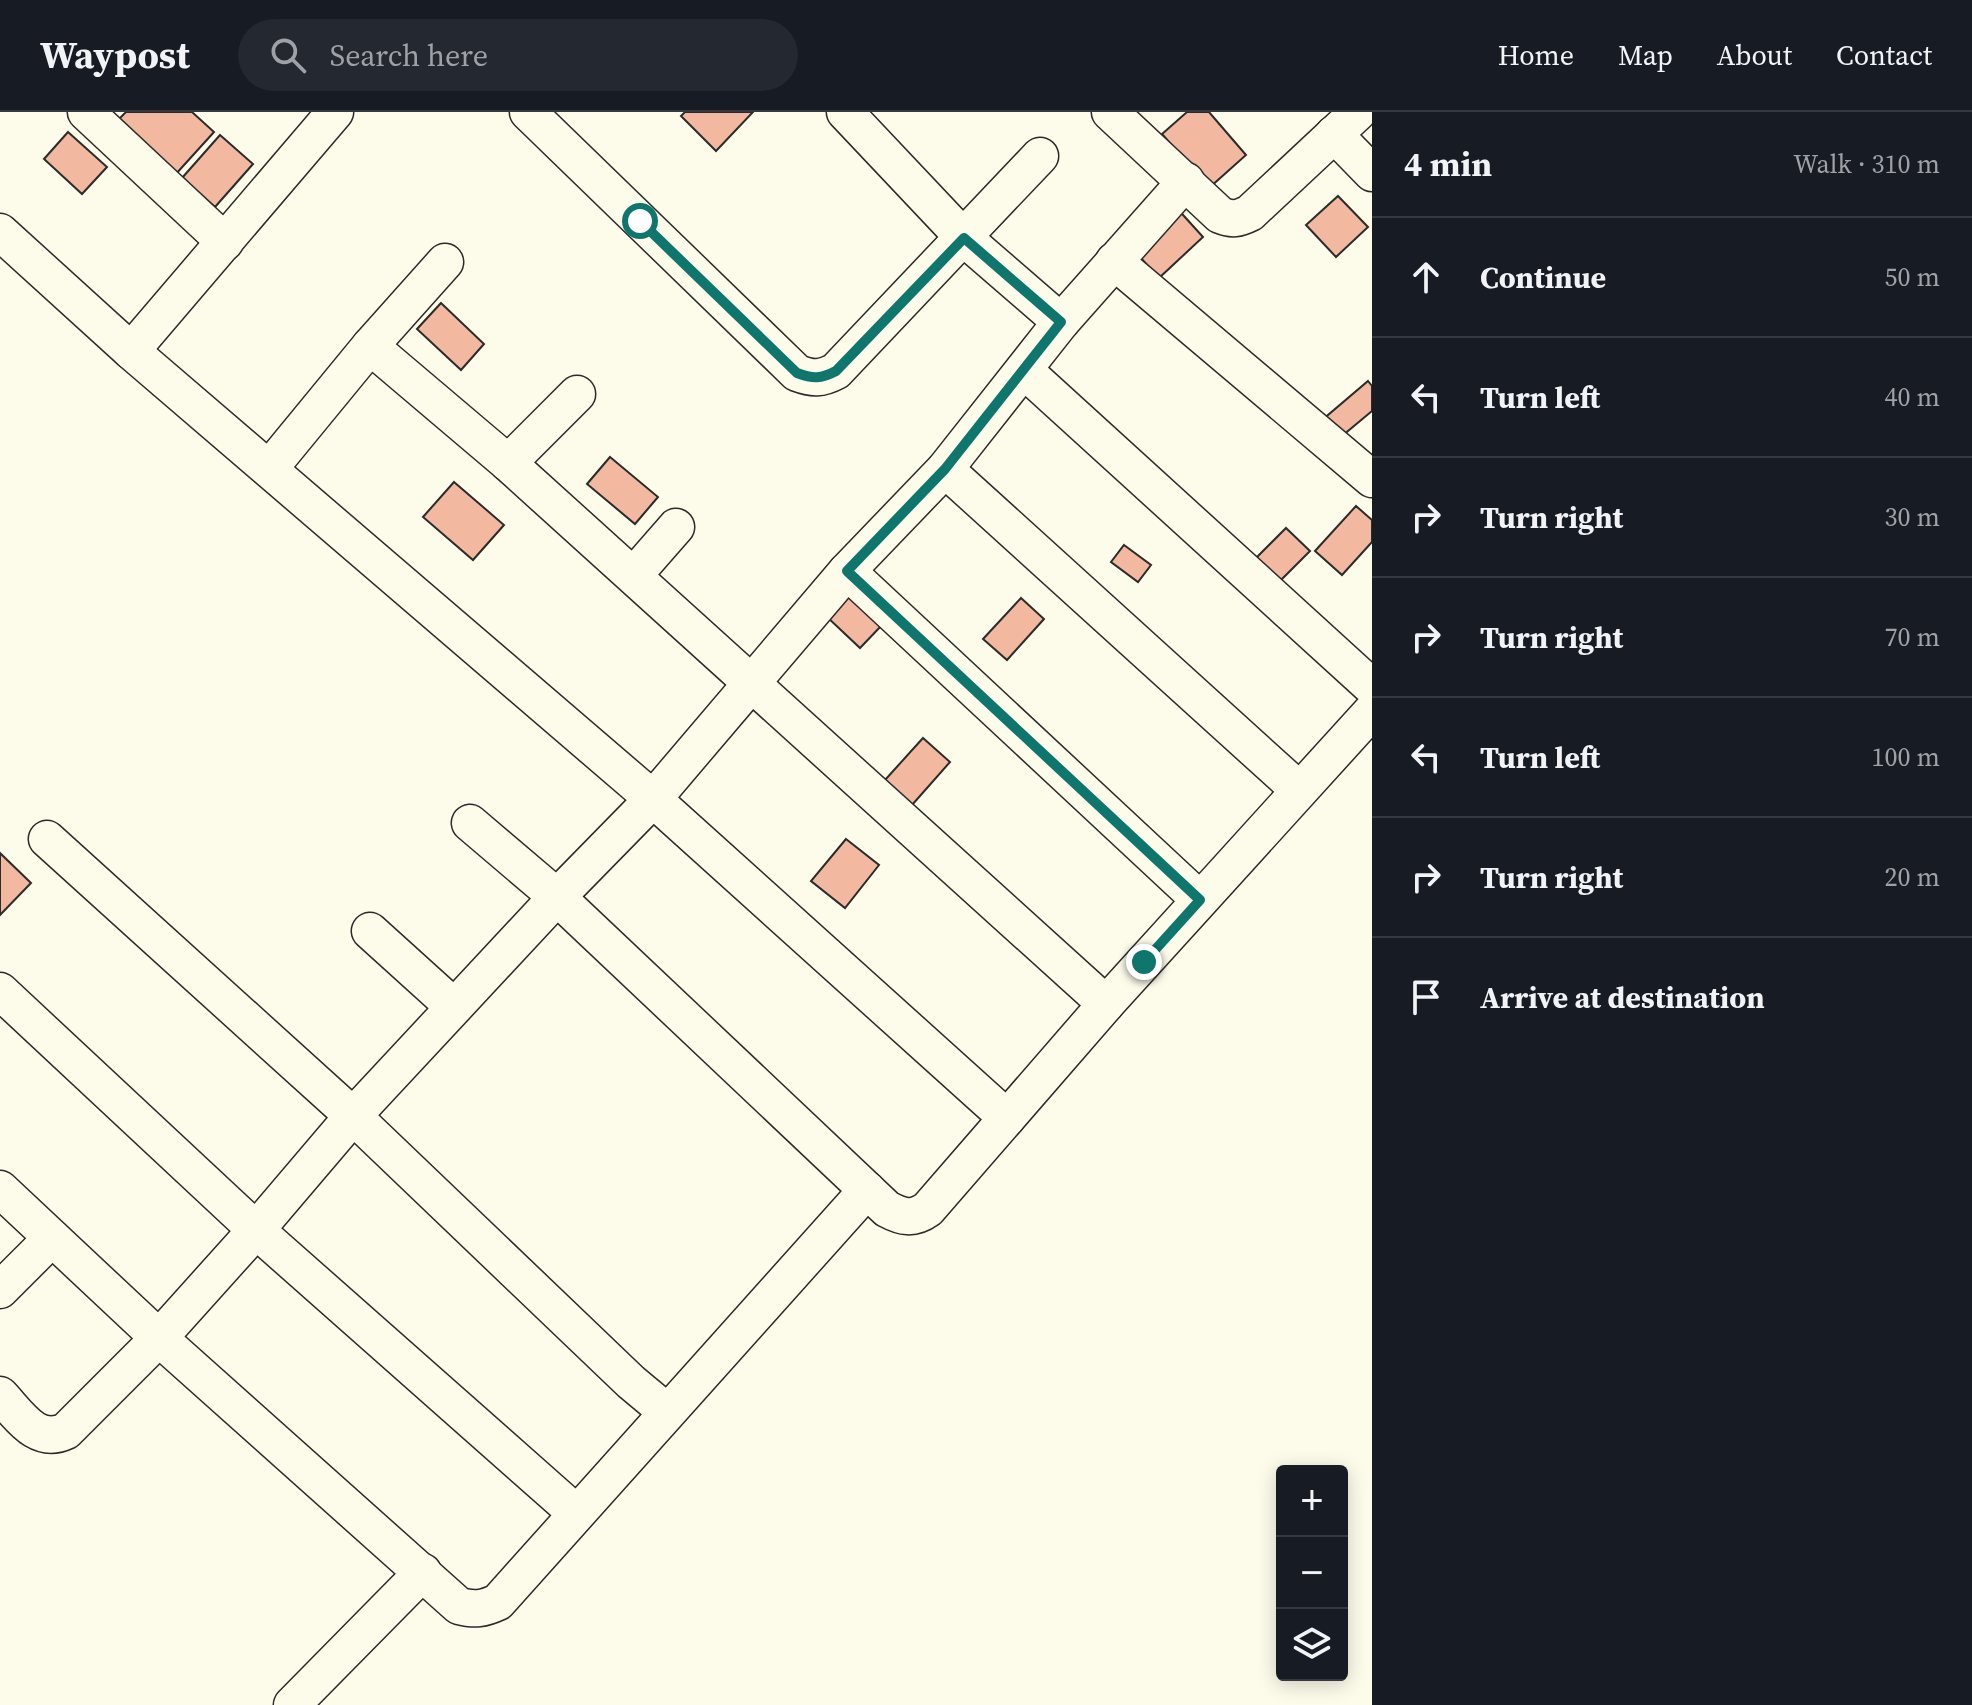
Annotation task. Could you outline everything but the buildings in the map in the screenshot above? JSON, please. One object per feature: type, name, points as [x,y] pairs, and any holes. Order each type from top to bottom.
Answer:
[{"type":"street","points":[[86,112],[225,242]]},
{"type":"street","points":[[528,112],[797,373],[812,379],[836,371],[1040,156]]},
{"type":"street","points":[[845,112],[964,238],[1061,322]]},
{"type":"street","points":[[1110,112],[1220,215],[1229,219],[1239,219],[1250,213],[1346,123],[1372,173]]},
{"type":"street","points":[[131,351],[225,242],[317,118]]},
{"type":"street","points":[[0,1395],[35,1430],[44,1435],[57,1435],[66,1431],[159,1338],[353,1116],[653,799],[847,571],[945,469],[1061,322],[1186,181]]},
{"type":"street","points":[[0,232],[131,351],[653,799],[1007,1118]]},
{"type":"street","points":[[1114,261],[1372,479]]},
{"type":"street","points":[[269,469],[370,346],[445,262]]},
{"type":"street","points":[[370,346],[634,575],[1106,1004]]},
{"type":"street","points":[[1025,371],[1372,687]]},
{"type":"street","points":[[508,463],[577,394]]},
{"type":"street","points":[[945,469],[1299,790]]},
{"type":"street","points":[[634,575],[676,527]]},
{"type":"street","points":[[847,571],[1200,900]]},
{"type":"street","points":[[470,823],[557,897],[887,1209],[901,1217],[921,1214],[928,1209],[1106,1004],[1372,711]]},
{"type":"street","points":[[47,839],[353,1116],[631,1382],[667,1412]]},
{"type":"street","points":[[370,931],[454,1007]]},
{"type":"street","points":[[0,991],[256,1230],[576,1513]]},
{"type":"street","points":[[0,1189],[159,1338],[459,1606],[483,1609],[498,1602],[867,1190]]},
{"type":"street","points":[[0,1290],[52,1238]]},
{"type":"street","points":[[292,1705],[423,1572]]},
{"type":"route","points":[[640,221],[797,373],[812,379],[836,371],[964,238],[1061,322],[945,469],[847,571],[1200,900],[1144,962]]}]
